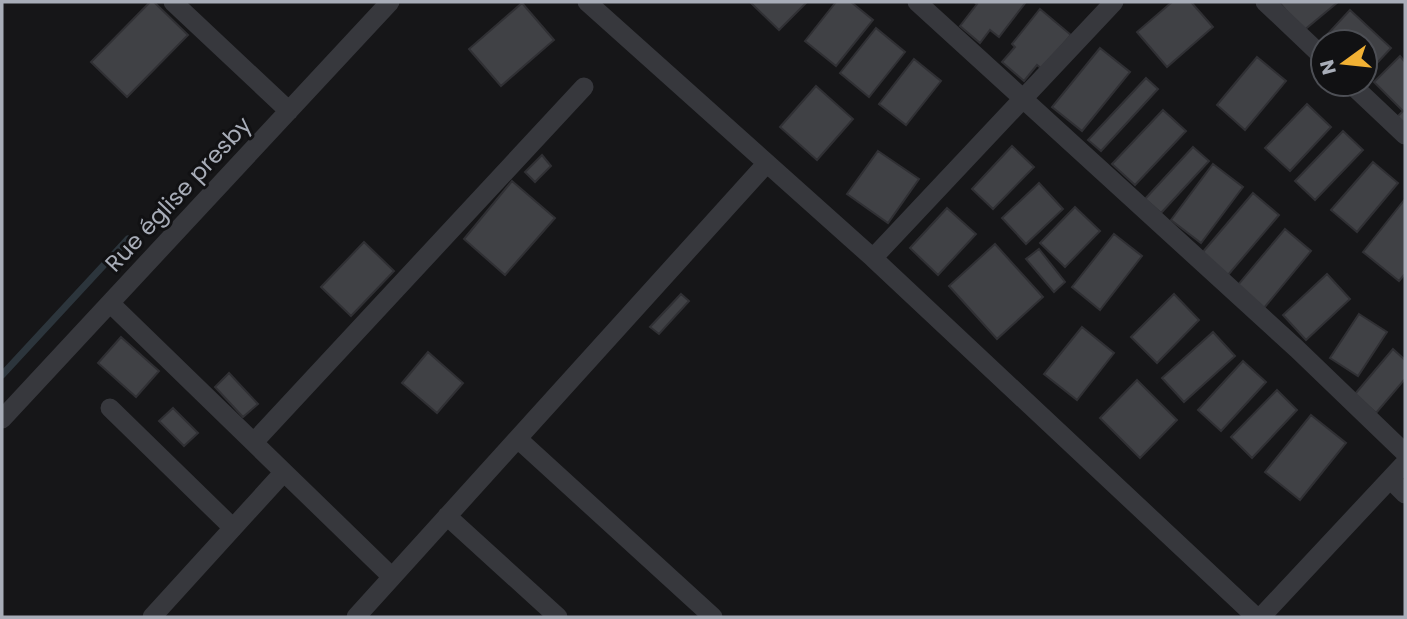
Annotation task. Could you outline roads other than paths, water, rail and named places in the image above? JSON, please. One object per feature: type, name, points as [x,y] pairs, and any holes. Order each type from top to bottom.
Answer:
[{"type":"street","points":[[173,2],[289,111]]},
{"type":"street","name":"Rue église presby","points":[[2,419],[390,2]]},
{"type":"street","points":[[587,2],[873,258],[1258,617],[1405,463]]},
{"type":"street","points":[[917,2],[1297,349],[1405,453]]},
{"type":"street","points":[[873,258],[1114,2]]},
{"type":"street","points":[[1265,2],[1309,44]]},
{"type":"street","points":[[254,442],[584,86]]},
{"type":"street","points":[[1366,98],[1405,135]]},
{"type":"street","points":[[360,616],[447,516],[767,163]]},
{"type":"street","points":[[110,303],[392,578]]},
{"type":"street","points":[[110,408],[233,528]]},
{"type":"street","points":[[518,439],[713,617]]},
{"type":"street","points":[[152,617],[284,472]]},
{"type":"street","points":[[1390,480],[1405,494]]},
{"type":"street","points":[[447,516],[558,617]]},
{"type":"waterway","points":[[2,375],[128,239]]}]
